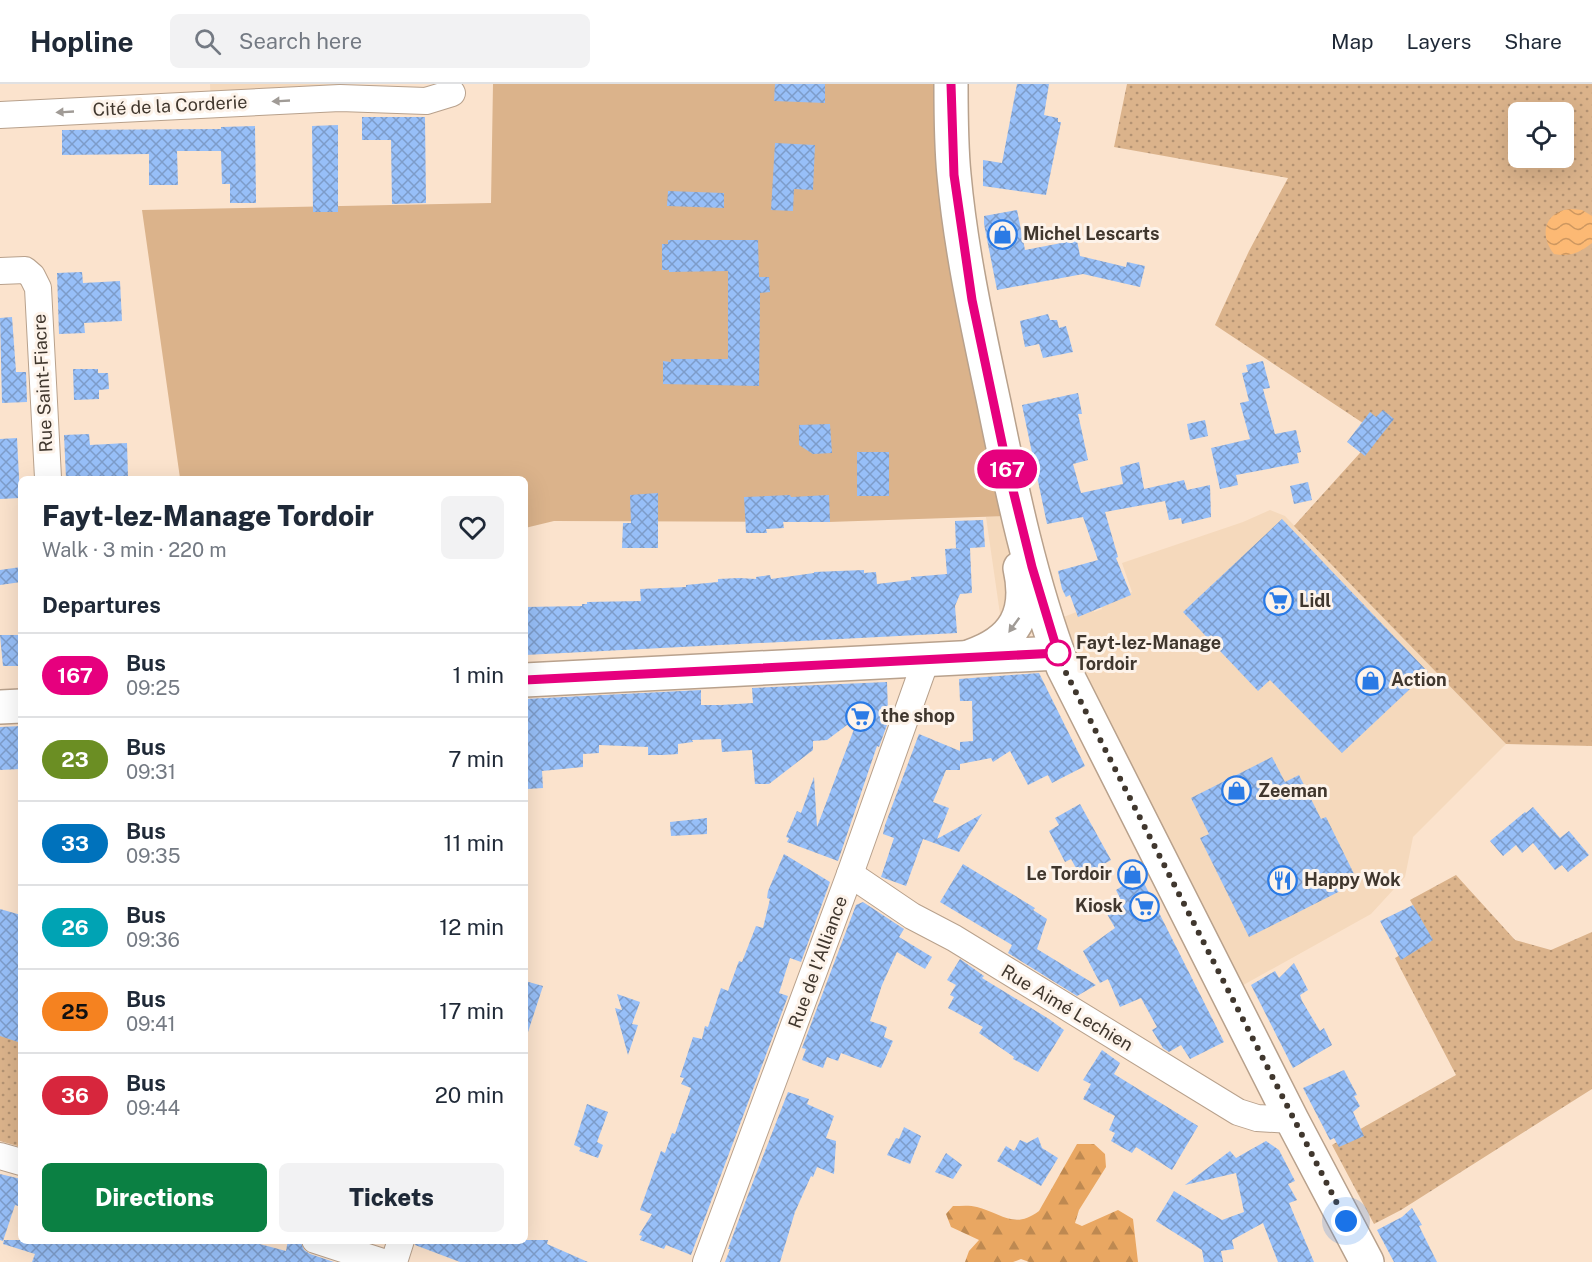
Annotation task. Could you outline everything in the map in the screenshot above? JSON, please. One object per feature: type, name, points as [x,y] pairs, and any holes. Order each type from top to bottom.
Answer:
[{"type":"main road","points":[[951,84],[954,175],[972,300],[1006,462],[1032,567],[1058,653],[1063,667],[1292,1120],[1367,1262]]},
{"type":"main road","points":[[964,658],[981,652],[1010,632],[1020,618],[1024,601],[1021,574],[991,442],[988,418],[989,384]]},
{"type":"main road","points":[[528,680],[1058,653]]},
{"type":"main road","points":[[0,707],[18,706]]},
{"type":"street","name":"Cité de la Corderie","points":[[0,115],[339,91],[426,101],[452,93]]},
{"type":"street","name":"Rue Saint-Fiacre","points":[[0,271],[25,270],[32,276],[38,288],[48,476]]},
{"type":"street","name":"Rue Saint-Fiacre","points":[[0,282],[22,281],[38,288]]},
{"type":"street","name":"Rue de l'Alliance","points":[[706,1262],[850,874],[926,660]]},
{"type":"street","name":"Rue Aimé Lechien","points":[[850,874],[912,916],[954,938],[1238,1112],[1257,1118],[1292,1120]]},
{"type":"street","points":[[0,1156],[18,1161]]},
{"type":"street","points":[[327,1244],[383,1262]]},
{"type":"street","points":[[394,1262],[400,1244]]},
{"type":"shaded area","points":[[210,84],[339,84],[340,98],[211,104]]},
{"type":"shaded area","points":[[493,84],[951,84],[1008,516],[828,522],[554,521],[528,527],[528,476],[180,476],[142,210],[491,203]]},
{"type":"shaded area","points":[[1127,84],[1592,84],[1592,746],[1506,744],[1294,526],[1378,433],[1215,325],[1249,251],[1288,178],[1114,147]]},
{"type":"shaded area","points":[[1270,510],[1285,516],[1506,744],[1413,837],[1405,877],[1371,914],[1229,993],[1048,623],[1092,606],[1094,612],[1102,609],[1100,604],[1132,592],[1122,563],[1243,522]]},
{"type":"shaded area","points":[[1008,516],[1024,601],[985,640],[1000,614],[986,517]]},
{"type":"shaded area","points":[[1456,875],[1515,940],[1551,950],[1592,932],[1592,1089],[1401,1210],[1374,1224],[1332,1145],[1456,1075],[1395,958],[1431,938],[1410,900]]},
{"type":"shaded area","points":[[0,1034],[18,1039],[18,1146],[0,1141]]},
{"type":"green space","points":[[1077,1144],[1094,1144],[1105,1154],[1106,1167],[1079,1210],[1075,1223],[1082,1226],[1118,1210],[1133,1219],[1138,1262],[1029,1262],[1021,1259],[1013,1262],[965,1262],[969,1251],[979,1240],[951,1227],[946,1214],[953,1206],[974,1206],[1015,1220],[1030,1217],[1039,1211]]},
{"type":"water","points":[[1570,209],[1582,210],[1592,216],[1592,243],[1574,253],[1554,254],[1547,239],[1547,226],[1554,215]]},
{"type":"building","points":[[775,84],[825,84],[825,103],[774,101]]},
{"type":"building","points":[[1017,84],[1049,84],[1044,115],[1058,118],[1058,122],[1061,122],[1046,195],[983,186],[983,160],[1002,163]]},
{"type":"building","points":[[362,117],[425,117],[426,203],[392,204],[391,140],[362,140]]},
{"type":"building","points":[[338,125],[338,212],[313,212],[312,126]]},
{"type":"building","points":[[255,126],[256,203],[230,203],[230,184],[222,184],[221,151],[177,151],[178,185],[149,185],[149,154],[62,155],[62,130],[221,129],[221,127]]},
{"type":"building","points":[[775,143],[815,145],[813,190],[794,189],[793,211],[771,210]]},
{"type":"building","points":[[668,191],[724,193],[724,208],[667,206]]},
{"type":"building","points":[[1017,210],[1025,250],[1077,240],[1080,256],[1126,267],[1127,262],[1145,266],[1140,287],[1083,274],[997,290],[984,216]]},
{"type":"building","points":[[668,240],[758,240],[759,277],[769,277],[770,292],[760,293],[759,386],[663,384],[663,361],[728,359],[728,271],[669,272],[669,270],[662,270],[662,244],[668,244]]},
{"type":"building","points":[[82,272],[83,283],[120,281],[122,321],[84,323],[85,333],[59,334],[57,273]]},
{"type":"building","points":[[1048,314],[1050,320],[1057,320],[1059,328],[1066,326],[1073,352],[1043,358],[1039,344],[1025,347],[1020,321]]},
{"type":"building","points":[[12,317],[16,372],[26,372],[27,402],[2,403],[0,318]]},
{"type":"building","points":[[1263,361],[1270,388],[1263,389],[1275,434],[1296,430],[1301,452],[1297,453],[1299,463],[1236,475],[1238,485],[1220,489],[1211,448],[1250,439],[1240,403],[1249,401],[1242,373],[1248,372],[1246,365]]},
{"type":"building","points":[[73,369],[98,369],[98,373],[108,373],[109,389],[99,390],[99,399],[74,400]]},
{"type":"building","points":[[1078,393],[1082,414],[1078,414],[1088,460],[1073,464],[1081,493],[1123,484],[1120,467],[1139,462],[1144,489],[1184,480],[1187,490],[1210,485],[1211,517],[1182,524],[1181,518],[1169,520],[1165,501],[1105,512],[1118,557],[1116,558],[1131,595],[1078,617],[1070,595],[1066,597],[1062,589],[1058,571],[1098,560],[1083,517],[1047,524],[1022,405]]},
{"type":"building","points":[[1383,410],[1394,419],[1365,456],[1347,442],[1370,412],[1376,417]]},
{"type":"building","points":[[1205,420],[1208,436],[1190,440],[1187,424]]},
{"type":"building","points":[[830,424],[832,453],[813,454],[799,445],[799,425]]},
{"type":"building","points":[[89,434],[90,445],[127,443],[128,476],[66,476],[64,435]]},
{"type":"building","points":[[17,438],[18,498],[0,499],[0,439]]},
{"type":"building","points":[[857,452],[889,452],[889,496],[857,496]]},
{"type":"building","points":[[1308,482],[1312,500],[1294,504],[1290,486]]},
{"type":"building","points":[[658,493],[658,548],[622,548],[623,523],[631,523],[630,495]]},
{"type":"building","points":[[790,495],[791,497],[829,495],[830,522],[783,522],[784,528],[766,529],[767,533],[746,533],[744,497]]},
{"type":"building","name":"Lidl","points":[[1282,519],[1428,672],[1342,753],[1270,680],[1258,691],[1183,612]]},
{"type":"building","points":[[983,520],[985,547],[970,548],[972,593],[960,594],[955,606],[957,633],[528,655],[528,607],[582,606],[587,602],[641,601],[640,589],[686,587],[686,585],[718,582],[718,579],[756,579],[756,577],[770,575],[771,579],[814,572],[864,570],[864,573],[876,572],[877,584],[911,580],[911,577],[947,574],[945,549],[963,548],[956,548],[955,521]]},
{"type":"building","points":[[18,567],[18,582],[0,585],[0,570]]},
{"type":"building","points":[[0,635],[18,635],[18,666],[3,666]]},
{"type":"building","points":[[1039,673],[1085,766],[1052,783],[1048,775],[1028,785],[1010,751],[993,762],[991,758],[960,764],[960,770],[946,770],[933,802],[949,808],[937,839],[982,814],[959,852],[923,839],[906,886],[881,877],[894,838],[883,834],[885,825],[919,734],[960,751],[960,742],[973,741],[972,701],[960,701],[959,679]]},
{"type":"building","points":[[887,682],[888,712],[891,714],[879,747],[877,746],[838,861],[787,842],[789,838],[786,837],[797,811],[801,813],[814,777],[817,827],[859,716],[827,740],[813,741],[813,750],[769,784],[755,784],[752,750],[722,752],[721,739],[692,740],[693,742],[678,744],[678,754],[663,755],[648,755],[648,747],[599,745],[599,753],[583,754],[583,767],[542,771],[543,788],[528,789],[528,699],[701,690],[701,705],[721,705],[753,703],[752,688]]},
{"type":"building","points":[[18,726],[18,769],[0,770],[0,727]]},
{"type":"building","points":[[1272,757],[1285,782],[1299,775],[1321,819],[1326,817],[1358,882],[1249,937],[1200,838],[1209,834],[1191,798]]},
{"type":"building","points":[[1080,804],[1111,860],[1081,877],[1071,859],[1065,862],[1049,831],[1059,825],[1055,818]]},
{"type":"building","points":[[1533,807],[1560,838],[1569,831],[1589,855],[1568,872],[1562,865],[1555,870],[1533,843],[1522,853],[1516,845],[1503,856],[1490,841]]},
{"type":"building","points":[[707,818],[707,834],[671,836],[670,822]]},
{"type":"building","points":[[784,854],[830,882],[801,962],[790,958],[779,993],[788,996],[691,1255],[666,1245],[664,1249],[640,1240],[642,1236],[639,1235],[652,1214],[640,1210],[661,1151],[665,1153],[672,1133],[675,1134],[691,1088],[681,1084],[684,1078],[680,1077],[693,1037],[702,1039],[721,988],[728,991],[756,926],[763,928],[770,899],[767,898],[768,891]]},
{"type":"building","points":[[963,864],[1035,908],[1033,910],[1047,919],[1037,949],[1096,985],[1077,996],[1008,953],[1012,945],[940,902]]},
{"type":"building","points":[[1140,875],[1224,1042],[1190,1059],[1181,1045],[1169,1052],[1163,1048],[1152,1030],[1157,1027],[1141,998],[1120,1007],[1108,979],[1100,983],[1083,951],[1115,928],[1107,914],[1123,904],[1116,890]]},
{"type":"building","points":[[863,902],[904,929],[899,937],[932,957],[925,969],[897,952],[882,985],[870,1021],[887,1027],[884,1037],[893,1041],[881,1068],[841,1053],[838,1061],[827,1057],[823,1068],[802,1060],[806,1049],[802,1048],[856,905]]},
{"type":"building","points":[[1413,905],[1433,940],[1401,960],[1380,921]]},
{"type":"building","points":[[0,909],[18,914],[18,1042],[0,1036]]},
{"type":"building","points":[[960,959],[984,976],[982,978],[1064,1030],[1038,1072],[1013,1059],[1014,1057],[979,1033],[983,1027],[948,1008],[954,997],[950,995],[956,985],[947,980]]},
{"type":"building","points":[[1294,963],[1308,990],[1300,995],[1302,1001],[1320,1031],[1324,1028],[1332,1045],[1293,1068],[1251,985],[1275,971],[1279,978]]},
{"type":"building","points":[[528,982],[543,986],[528,1032]]},
{"type":"building","points":[[617,994],[640,1002],[632,1024],[638,1025],[628,1055],[615,1008],[622,1010]]},
{"type":"building","points":[[1102,1050],[1120,1063],[1114,1074],[1198,1126],[1172,1170],[1136,1147],[1132,1153],[1111,1141],[1115,1133],[1109,1130],[1115,1116],[1083,1099],[1091,1084],[1083,1080]]},
{"type":"building","points":[[1344,1070],[1357,1095],[1354,1096],[1360,1106],[1353,1112],[1364,1136],[1339,1147],[1334,1138],[1330,1140],[1303,1088]]},
{"type":"building","points":[[788,1092],[809,1099],[807,1104],[834,1116],[826,1138],[836,1141],[834,1174],[817,1167],[813,1177],[811,1176],[795,1212],[780,1262],[725,1262],[746,1200]]},
{"type":"building","points":[[587,1104],[608,1112],[597,1142],[603,1145],[598,1158],[579,1151],[581,1148],[574,1145]]},
{"type":"building","points":[[904,1127],[921,1136],[910,1164],[887,1155],[896,1138],[899,1139]]},
{"type":"building","points":[[1038,1137],[1042,1148],[1058,1158],[1041,1186],[997,1161],[1006,1146],[1014,1151],[1020,1140],[1027,1143]]},
{"type":"building","points":[[1266,1141],[1279,1150],[1295,1181],[1288,1184],[1297,1200],[1289,1203],[1314,1262],[1278,1262],[1263,1223],[1232,1240],[1234,1249],[1221,1251],[1223,1262],[1204,1262],[1202,1250],[1156,1221],[1174,1191],[1222,1220],[1244,1212],[1236,1173],[1185,1185],[1230,1151],[1236,1158]]},
{"type":"building","points":[[946,1153],[962,1165],[953,1179],[935,1172]]},
{"type":"building","points":[[0,1174],[18,1178],[18,1206],[15,1205],[3,1241],[0,1240]]},
{"type":"building","points":[[1412,1208],[1422,1225],[1419,1226],[1437,1262],[1394,1262],[1377,1230],[1402,1217]]},
{"type":"building","points":[[4,1240],[18,1240],[18,1244],[259,1244],[286,1251],[287,1244],[302,1244],[304,1250],[310,1254],[334,1262],[32,1262],[35,1254],[3,1244]]},
{"type":"building","points":[[528,1240],[548,1240],[547,1244],[588,1262],[460,1262],[415,1245],[528,1244]]},
{"type":"bus line","name":"167","points":[[528,680],[1058,653],[1032,567],[1006,462],[972,300],[954,175],[951,84]]},
{"type":"place","name":"Michel Lescarts","points":[[1002,234]]},
{"type":"place","name":"Lidl","points":[[1278,601]]},
{"type":"place","name":"Fayt-lez-Manage Tordoir","points":[[1058,653]]},
{"type":"place","name":"Action","points":[[1370,680]]},
{"type":"place","name":"the shop","points":[[860,716]]},
{"type":"place","name":"Zeeman","points":[[1237,791]]},
{"type":"place","name":"Le Tordoir","points":[[1133,874]]},
{"type":"place","name":"Happy Wok","points":[[1283,880]]},
{"type":"place","name":"Kiosk","points":[[1144,906]]},
{"type":"route","points":[[1058,653],[1063,667],[1292,1120],[1346,1221]]}]
